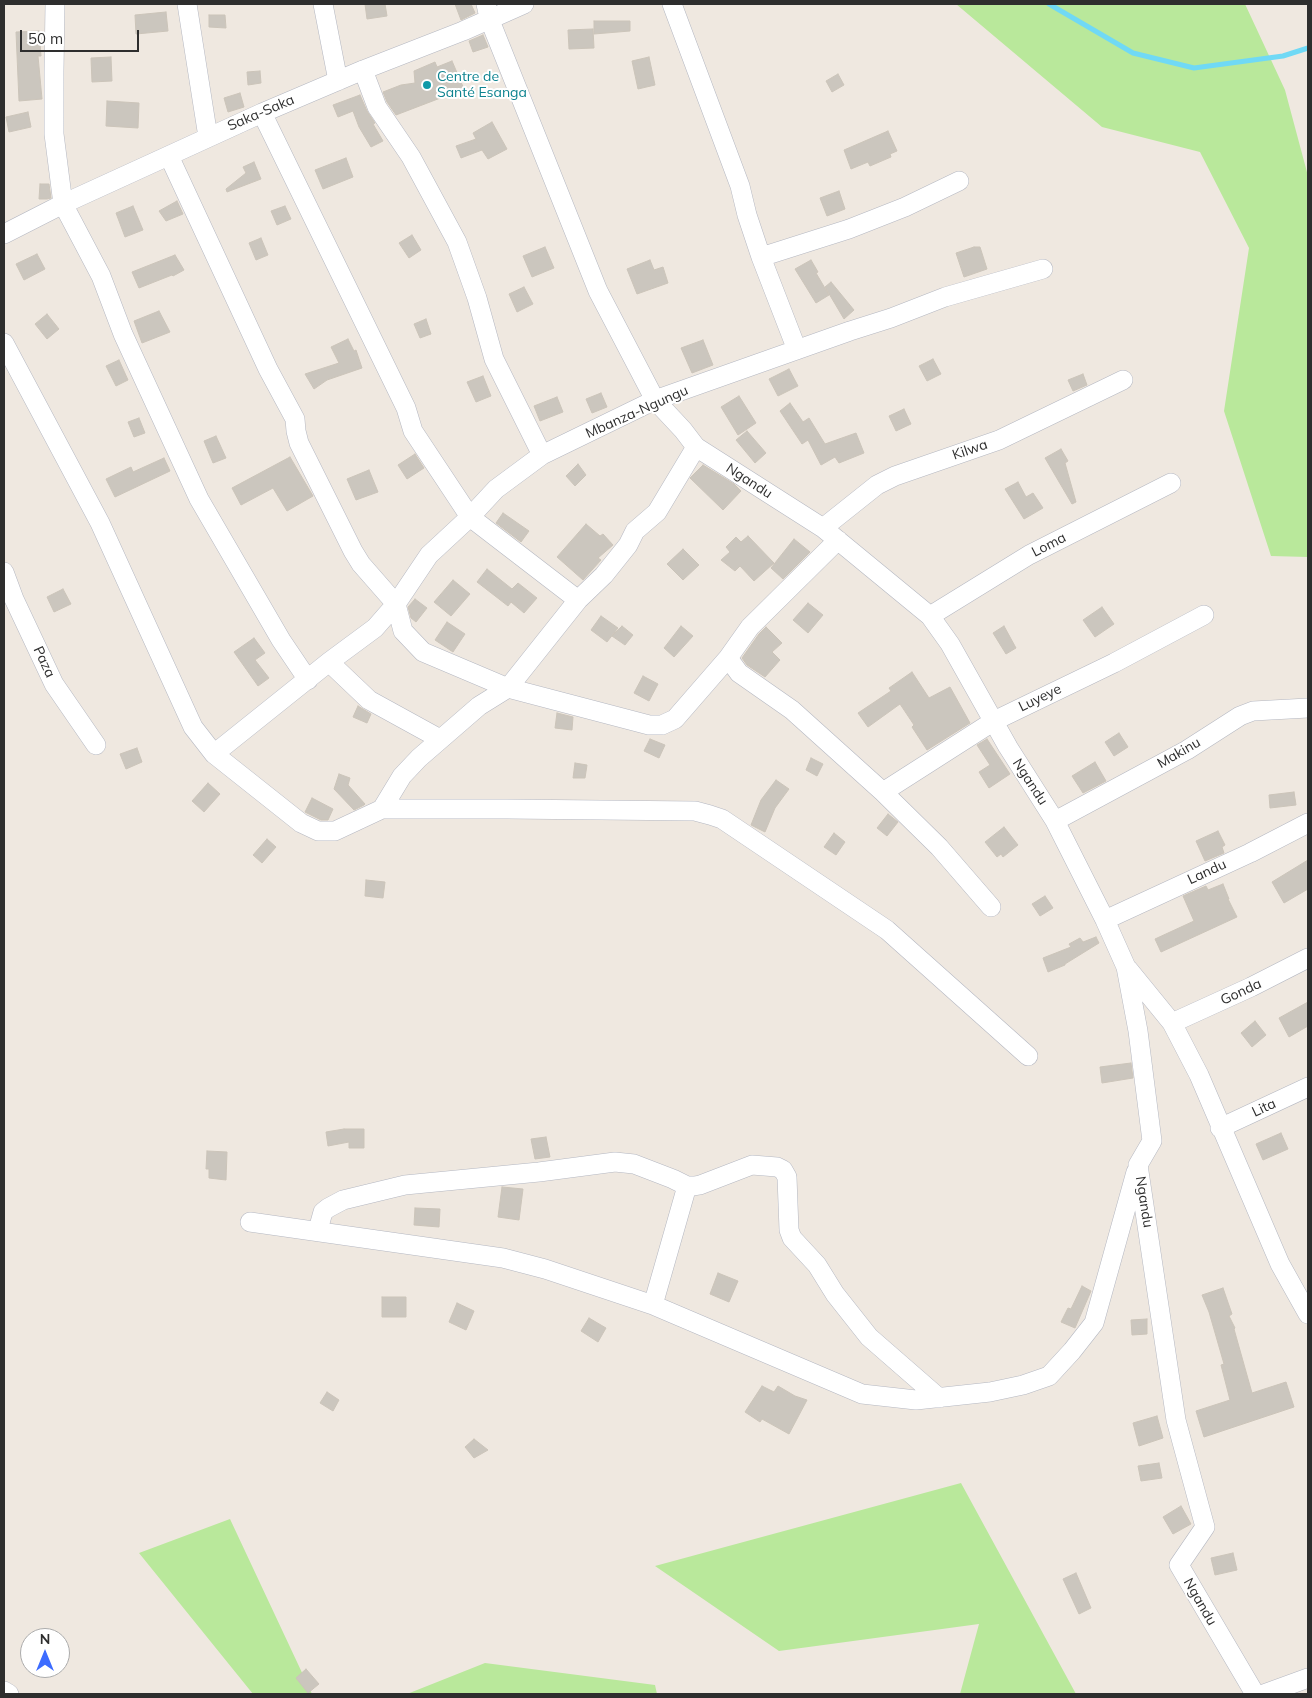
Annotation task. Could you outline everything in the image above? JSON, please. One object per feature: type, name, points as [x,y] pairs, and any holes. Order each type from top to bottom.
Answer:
[{"type":"street","points":[[56,4],[54,134],[63,204],[101,276],[122,334],[199,498],[282,640],[308,680]]},
{"type":"street","points":[[188,4],[208,137]]},
{"type":"street","points":[[323,4],[338,81]]},
{"type":"street","name":"Saka-Saka","points":[[4,234],[63,204],[262,113],[362,70],[463,31],[487,11],[524,4]]},
{"type":"street","points":[[672,4],[740,186],[747,215],[761,257],[797,350]]},
{"type":"street","name":"Ngandu","points":[[487,11],[598,291],[655,400],[696,447],[823,528],[930,616],[950,644],[1008,747],[1055,820],[1126,966],[1138,1031],[1152,1141],[1138,1165],[1176,1420],[1205,1527],[1179,1566],[1255,1694]]},
{"type":"street","points":[[362,70],[376,107],[411,157],[457,242],[477,298],[494,359],[542,455]]},
{"type":"street","points":[[262,113],[406,408],[414,431],[470,517],[578,600]]},
{"type":"street","points":[[169,156],[268,369],[295,419],[299,443],[353,551],[361,564],[396,604],[404,631],[423,652],[508,688],[649,725],[662,725],[675,719],[728,658],[750,628],[838,540]]},
{"type":"street","points":[[761,257],[858,225],[904,207],[960,181]]},
{"type":"street","name":"Mbanza-Ngungu","points":[[214,754],[329,662],[375,628],[396,604],[429,555],[470,517],[496,488],[542,455],[655,400],[891,318],[945,297],[1043,269]]},
{"type":"street","points":[[4,343],[100,523],[193,727],[214,754],[301,823],[318,830],[334,830],[382,810],[696,811],[710,815],[722,820],[887,930],[1028,1056]]},
{"type":"street","name":"Kilwa","points":[[823,528],[877,485],[895,476],[999,440],[1123,380]]},
{"type":"street","points":[[382,810],[402,776],[440,739],[479,706],[508,688],[578,600],[604,575],[628,545],[635,531],[657,512],[696,447]]},
{"type":"street","name":"Loma","points":[[930,616],[1029,555],[1172,483]]},
{"type":"street","name":"Paza","points":[[4,572],[14,599],[54,684],[96,745]]},
{"type":"street","name":"Luyeye","points":[[883,792],[994,721],[1114,663],[1204,615]]},
{"type":"street","points":[[728,658],[739,674],[792,710],[883,792],[939,846],[991,907]]},
{"type":"street","points":[[329,662],[369,700],[440,739]]},
{"type":"street","name":"Makinu","points":[[1055,820],[1187,750],[1240,716],[1253,711],[1308,708]]},
{"type":"street","name":"Landu","points":[[1105,920],[1250,853],[1308,823]]},
{"type":"street","name":"Gonda","points":[[1172,1023],[1251,987],[1308,958]]},
{"type":"street","points":[[1126,966],[1172,1023],[1199,1075],[1220,1128],[1280,1264],[1308,1314]]},
{"type":"street","name":"Lita","points":[[1220,1128],[1308,1087]]},
{"type":"street","points":[[318,1230],[323,1212],[343,1200],[405,1185],[529,1174],[615,1162],[634,1164],[673,1178],[687,1186],[700,1185],[752,1165],[771,1166],[783,1170],[787,1177],[789,1230],[792,1238],[817,1265],[835,1294],[869,1337],[939,1398]]},
{"type":"street","points":[[250,1222],[318,1230],[503,1258],[545,1269],[653,1304],[862,1394],[916,1400],[990,1392],[1023,1385],[1049,1376],[1094,1324],[1138,1165]]},
{"type":"street","points":[[653,1304],[687,1186]]},
{"type":"street","points":[[1264,1694],[1308,1678]]},
{"type":"street","points":[[4,1691],[9,1694]]},
{"type":"green space","points":[[956,4],[1245,4],[1285,90],[1308,176],[1308,557],[1271,556],[1224,411],[1249,248],[1200,152],[1102,127]]},
{"type":"green space","points":[[961,1483],[1076,1694],[960,1694],[979,1624],[779,1651],[655,1566]]},
{"type":"green space","points":[[230,1519],[312,1694],[253,1694],[139,1553]]},
{"type":"green space","points":[[485,1663],[655,1685],[657,1694],[407,1694]]},
{"type":"building","points":[[365,4],[385,4],[387,16],[367,19]]},
{"type":"building","points":[[455,4],[471,4],[475,13],[461,20]]},
{"type":"building","points":[[166,12],[168,31],[136,34],[135,15]]},
{"type":"building","points":[[209,15],[225,15],[226,28],[209,27]]},
{"type":"building","points":[[594,21],[630,21],[630,31],[594,34]]},
{"type":"building","points":[[593,29],[594,48],[569,49],[568,30]]},
{"type":"building","points":[[39,31],[41,56],[38,56],[42,99],[19,101],[16,32]]},
{"type":"building","points":[[483,35],[488,47],[473,52],[469,41]]},
{"type":"building","points":[[111,57],[112,81],[92,82],[91,58]]},
{"type":"building","points":[[649,57],[655,85],[638,89],[632,61]]},
{"type":"building","points":[[452,61],[464,89],[396,115],[383,92],[401,85],[415,83],[414,71],[435,62],[437,67]]},
{"type":"building","points":[[260,71],[261,83],[248,85],[247,72]]},
{"type":"building","points":[[838,74],[844,85],[832,92],[826,81]]},
{"type":"building","points":[[240,93],[244,107],[228,112],[224,98]]},
{"type":"building","points":[[360,95],[383,141],[371,147],[359,127],[353,111],[338,117],[333,105]]},
{"type":"building","points":[[107,101],[139,103],[138,128],[106,126]]},
{"type":"building","points":[[28,112],[31,127],[9,132],[6,117]]},
{"type":"building","points":[[492,122],[507,149],[488,159],[482,150],[461,158],[456,146],[476,139],[473,133]]},
{"type":"building","points":[[888,131],[897,151],[890,154],[891,157],[870,166],[868,162],[851,169],[844,150]]},
{"type":"building","points":[[346,158],[353,177],[323,189],[315,170]]},
{"type":"building","points":[[254,162],[261,179],[227,192],[226,189],[246,173],[243,167]]},
{"type":"building","points":[[40,184],[49,184],[51,198],[39,199]]},
{"type":"building","points":[[839,191],[845,209],[827,216],[820,198]]},
{"type":"building","points":[[177,201],[183,214],[166,221],[159,211]]},
{"type":"building","points":[[133,206],[143,230],[125,237],[116,213]]},
{"type":"building","points":[[285,206],[291,219],[277,225],[271,211]]},
{"type":"building","points":[[412,235],[421,250],[409,258],[399,243]]},
{"type":"building","points":[[261,238],[268,255],[256,260],[249,243]]},
{"type":"building","points":[[545,247],[554,268],[532,277],[523,256]]},
{"type":"building","points":[[980,247],[987,269],[964,277],[956,253]]},
{"type":"building","points":[[37,254],[45,269],[24,280],[16,264]]},
{"type":"building","points":[[175,255],[184,270],[139,288],[132,272]]},
{"type":"building","points":[[650,260],[654,270],[663,267],[668,283],[637,294],[627,269]]},
{"type":"building","points":[[811,260],[829,295],[816,303],[795,269]]},
{"type":"building","points":[[831,282],[854,310],[844,319],[825,287]]},
{"type":"building","points":[[524,287],[533,304],[517,312],[509,294]]},
{"type":"building","points":[[159,311],[170,332],[142,343],[134,321]]},
{"type":"building","points":[[47,314],[59,329],[47,339],[35,324]]},
{"type":"building","points":[[426,319],[431,334],[420,338],[414,324]]},
{"type":"building","points":[[348,339],[354,351],[356,350],[362,368],[327,380],[314,389],[305,374],[339,363],[331,347]]},
{"type":"building","points":[[703,340],[713,365],[692,373],[681,348]]},
{"type":"building","points":[[933,359],[941,374],[927,381],[919,366]]},
{"type":"building","points":[[119,360],[128,380],[116,386],[106,366]]},
{"type":"building","points":[[789,369],[798,386],[778,396],[769,379]]},
{"type":"building","points":[[1083,374],[1087,385],[1073,391],[1068,380]]},
{"type":"building","points":[[483,376],[491,396],[476,402],[467,382]]},
{"type":"building","points":[[601,393],[607,407],[592,413],[586,399]]},
{"type":"building","points":[[739,396],[756,423],[738,435],[721,407]]},
{"type":"building","points":[[557,397],[563,412],[540,421],[534,406]]},
{"type":"building","points":[[790,403],[803,422],[809,418],[825,444],[856,433],[864,453],[839,463],[835,457],[821,465],[808,440],[802,444],[780,411]]},
{"type":"building","points":[[904,409],[911,424],[896,431],[889,416]]},
{"type":"building","points":[[139,418],[145,433],[134,437],[128,422]]},
{"type":"building","points":[[747,431],[766,453],[755,463],[736,440]]},
{"type":"building","points":[[216,436],[226,458],[213,463],[204,441]]},
{"type":"building","points":[[1061,449],[1068,461],[1065,463],[1076,502],[1072,504],[1045,458]]},
{"type":"building","points":[[415,454],[424,468],[407,479],[398,465]]},
{"type":"building","points":[[290,457],[313,496],[287,511],[273,488],[241,505],[232,488]]},
{"type":"building","points":[[164,458],[170,471],[115,497],[106,479],[131,467],[133,472]]},
{"type":"building","points":[[578,464],[586,475],[575,486],[566,476]]},
{"type":"building","points":[[703,465],[734,484],[741,491],[723,510],[690,478]]},
{"type":"building","points":[[369,470],[378,492],[356,500],[347,479]]},
{"type":"building","points":[[1018,482],[1026,497],[1033,493],[1043,508],[1024,519],[1005,489]]},
{"type":"building","points":[[503,513],[529,531],[521,542],[496,523]]},
{"type":"building","points":[[586,524],[600,536],[603,534],[613,545],[598,558],[601,560],[583,580],[557,557]]},
{"type":"building","points":[[748,536],[774,563],[754,581],[740,566],[735,571],[721,560],[730,552],[726,547],[736,537],[741,542]]},
{"type":"building","points":[[794,539],[810,552],[783,579],[771,568]]},
{"type":"building","points":[[683,549],[699,565],[683,580],[667,564]]},
{"type":"building","points":[[487,569],[512,589],[518,583],[537,598],[524,613],[511,602],[508,606],[477,582]]},
{"type":"building","points":[[453,580],[470,594],[451,616],[434,602]]},
{"type":"building","points":[[63,589],[71,604],[54,612],[47,597]]},
{"type":"building","points":[[415,599],[427,608],[416,622],[411,618],[408,607]]},
{"type":"building","points":[[808,603],[823,615],[808,633],[793,620]]},
{"type":"building","points":[[1102,607],[1114,624],[1095,637],[1083,620]]},
{"type":"building","points":[[601,616],[618,628],[607,642],[591,630]]},
{"type":"building","points":[[447,622],[465,634],[453,652],[435,640]]},
{"type":"building","points":[[622,626],[633,635],[625,645],[612,636]]},
{"type":"building","points":[[681,626],[693,636],[674,657],[664,648]]},
{"type":"building","points":[[1004,626],[1016,648],[1006,654],[993,633]]},
{"type":"building","points":[[766,627],[782,643],[772,652],[780,660],[765,677],[747,665],[742,658]]},
{"type":"building","points":[[254,638],[265,653],[255,660],[269,678],[258,686],[234,652]]},
{"type":"building","points":[[912,672],[929,698],[950,687],[970,723],[927,750],[900,704],[868,727],[858,713],[891,691],[889,688]]},
{"type":"building","points":[[643,676],[658,684],[649,701],[634,693]]},
{"type":"building","points":[[358,706],[371,714],[367,723],[353,717]]},
{"type":"building","points":[[557,713],[573,717],[572,730],[555,728]]},
{"type":"building","points":[[1119,733],[1128,747],[1114,756],[1105,742]]},
{"type":"building","points":[[650,739],[665,745],[659,758],[644,751]]},
{"type":"building","points":[[987,739],[1010,774],[989,788],[979,772],[990,765],[977,745]]},
{"type":"building","points":[[137,748],[142,762],[126,769],[120,754]]},
{"type":"building","points":[[811,758],[823,764],[817,776],[806,770]]},
{"type":"building","points":[[1095,762],[1106,781],[1083,793],[1072,776]]},
{"type":"building","points":[[575,763],[587,765],[585,778],[573,778]]},
{"type":"building","points":[[339,774],[350,778],[348,785],[364,805],[354,810],[334,789]]},
{"type":"building","points":[[776,780],[789,789],[775,808],[765,832],[751,825],[761,800]]},
{"type":"building","points":[[208,783],[220,794],[204,812],[192,801]]},
{"type":"building","points":[[1294,792],[1296,805],[1270,808],[1269,795]]},
{"type":"building","points":[[312,798],[333,809],[328,820],[321,820],[305,812]]},
{"type":"building","points":[[888,814],[898,822],[887,836],[877,828]]},
{"type":"building","points":[[1004,827],[1018,845],[1003,857],[1001,854],[997,857],[985,842]]},
{"type":"building","points":[[1218,831],[1225,845],[1222,847],[1224,853],[1205,861],[1196,841]]},
{"type":"building","points":[[834,833],[845,842],[836,855],[824,847]]},
{"type":"building","points":[[267,839],[276,847],[262,863],[253,855]]},
{"type":"building","points":[[1308,860],[1308,889],[1284,903],[1272,882]]},
{"type":"building","points":[[366,880],[385,882],[383,898],[365,896]]},
{"type":"building","points":[[1223,884],[1237,917],[1161,952],[1155,939],[1194,921],[1183,896],[1206,886],[1208,890]]},
{"type":"building","points":[[1045,896],[1053,908],[1040,916],[1032,904]]},
{"type":"building","points":[[1096,937],[1099,943],[1065,965],[1048,972],[1043,958],[1071,947],[1069,944],[1080,938],[1083,942]]},
{"type":"building","points":[[1308,1002],[1308,1026],[1289,1037],[1279,1018]]},
{"type":"building","points":[[1255,1021],[1266,1035],[1252,1047],[1241,1033]]},
{"type":"building","points":[[1131,1063],[1133,1078],[1102,1083],[1100,1067]]},
{"type":"building","points":[[344,1129],[364,1129],[364,1148],[349,1148],[349,1142],[328,1146],[326,1132]]},
{"type":"building","points":[[1281,1133],[1288,1149],[1263,1160],[1256,1144]]},
{"type":"building","points":[[546,1137],[550,1157],[535,1159],[531,1139]]},
{"type":"building","points":[[207,1151],[227,1152],[226,1180],[209,1178],[209,1169],[206,1169]]},
{"type":"building","points":[[502,1187],[523,1189],[519,1220],[498,1217]]},
{"type":"building","points":[[415,1208],[440,1209],[439,1227],[414,1225]]},
{"type":"building","points":[[718,1273],[738,1281],[729,1302],[710,1294]]},
{"type":"building","points":[[1082,1286],[1091,1291],[1075,1328],[1061,1322],[1068,1308],[1071,1309]]},
{"type":"building","points":[[1223,1288],[1232,1314],[1229,1316],[1235,1328],[1252,1393],[1286,1382],[1294,1407],[1204,1437],[1196,1411],[1230,1400],[1221,1365],[1224,1364],[1209,1312],[1202,1295]]},
{"type":"building","points":[[382,1297],[406,1297],[406,1317],[382,1317]]},
{"type":"building","points":[[457,1303],[474,1311],[466,1330],[449,1322]]},
{"type":"building","points":[[589,1318],[606,1328],[598,1342],[581,1331]]},
{"type":"building","points":[[1147,1319],[1147,1334],[1132,1335],[1131,1320]]},
{"type":"building","points":[[762,1386],[774,1392],[778,1386],[795,1396],[807,1400],[789,1434],[762,1419],[760,1422],[745,1412]]},
{"type":"building","points":[[327,1392],[339,1400],[333,1411],[320,1403]]},
{"type":"building","points":[[1157,1416],[1163,1438],[1139,1446],[1133,1423]]},
{"type":"building","points":[[474,1439],[488,1450],[474,1458],[465,1447]]},
{"type":"building","points":[[1159,1463],[1162,1478],[1141,1481],[1138,1466]]},
{"type":"building","points":[[1181,1506],[1191,1524],[1173,1534],[1163,1517]]},
{"type":"building","points":[[1233,1553],[1237,1570],[1215,1575],[1211,1558]]},
{"type":"building","points":[[1076,1573],[1091,1608],[1079,1614],[1063,1579]]},
{"type":"building","points":[[306,1669],[319,1684],[308,1693],[296,1678]]},
{"type":"waterway","points":[[1049,4],[1133,53],[1194,68],[1283,56],[1308,48]]},
{"type":"place","name":"Centre de Santé Esanga","points":[[427,85]]}]
